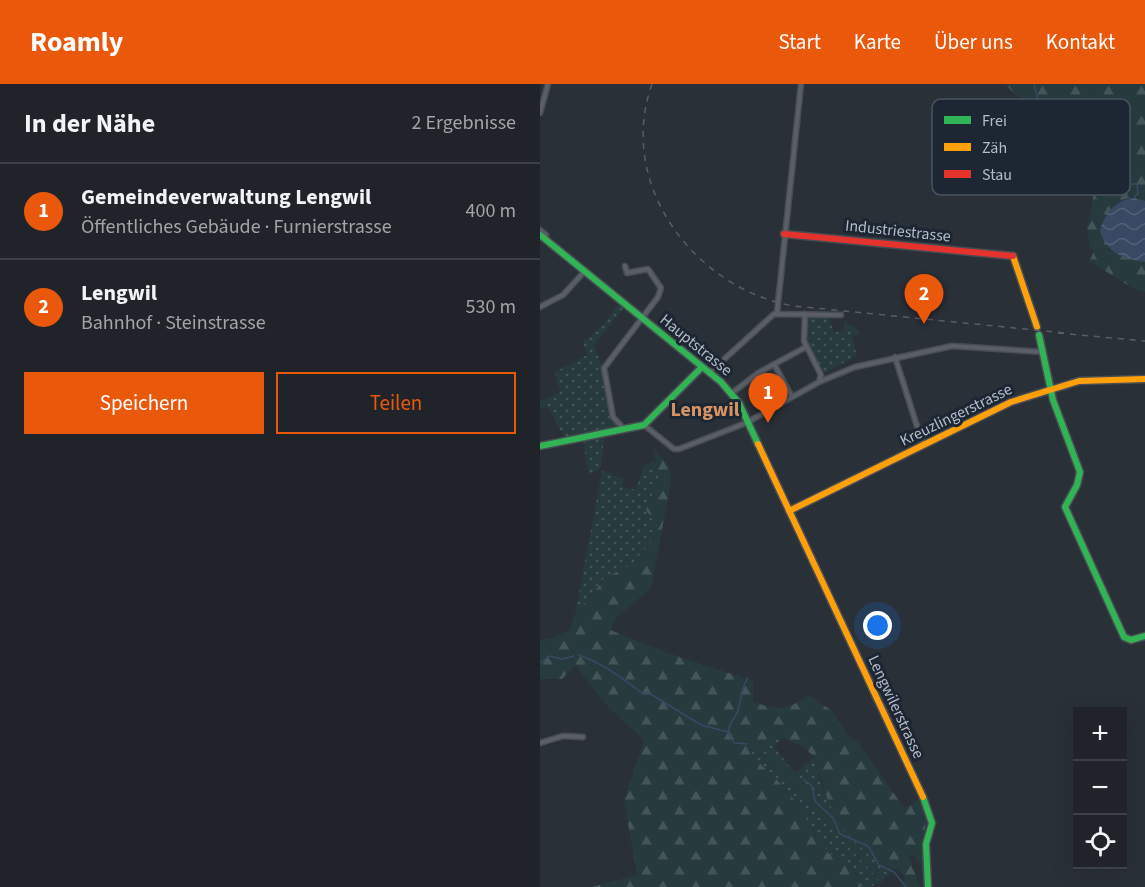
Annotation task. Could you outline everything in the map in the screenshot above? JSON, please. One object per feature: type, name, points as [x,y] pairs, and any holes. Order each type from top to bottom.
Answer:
[{"type":"street","points":[[540,113],[548,84]]},
{"type":"street","points":[[777,313],[801,84]]},
{"type":"street","points":[[540,230],[543,235]]},
{"type":"street","name":"Industriestrasse","points":[[784,234],[1015,256],[1037,327]]},
{"type":"street","name":"Hauptstrasse","points":[[543,235],[584,272],[732,393],[748,422],[789,512]]},
{"type":"street","points":[[624,429],[613,417],[604,368],[660,295],[661,288],[648,269],[627,275],[625,266]]},
{"type":"street","points":[[540,307],[563,296],[584,272]]},
{"type":"street","points":[[709,373],[724,357],[777,313],[841,315]]},
{"type":"street","points":[[805,314],[806,346],[821,375],[819,382]]},
{"type":"street","points":[[1039,335],[1053,400],[1080,472],[1077,485],[1065,507],[1124,637],[1131,640],[1145,636]]},
{"type":"street","points":[[644,425],[674,449],[679,449],[748,422],[843,371],[895,357],[957,345],[1044,352]]},
{"type":"street","points":[[732,393],[774,364],[806,346]]},
{"type":"street","points":[[895,357],[923,445]]},
{"type":"street","points":[[774,364],[792,397]]},
{"type":"street","points":[[540,446],[644,425],[701,368]]},
{"type":"street","name":"Kreuzlingerstrasse","points":[[789,512],[1006,404],[1051,388],[1096,379],[1145,379]]},
{"type":"street","name":"Lengwilerstrasse","points":[[789,512],[930,812],[932,823],[926,844],[928,887]]},
{"type":"street","points":[[540,743],[563,736],[583,737]]},
{"type":"green space","points":[[1005,84],[1145,84],[1145,201],[1131,198],[1121,201],[1103,221],[1109,250],[1145,262],[1145,292],[1134,289],[1089,263],[1094,250],[1090,248],[1087,229],[1093,195],[1130,195],[1130,99],[1020,99]]},
{"type":"green space","points":[[619,304],[624,308],[594,345],[603,369],[613,421],[621,427],[564,437],[548,407],[540,409],[540,402],[560,392],[555,372],[587,355],[583,342],[603,325]]},
{"type":"green space","points":[[811,316],[828,316],[834,332],[844,331],[845,321],[859,331],[860,335],[852,336],[857,356],[824,373],[809,342],[806,321]]},
{"type":"green space","points":[[605,435],[600,469],[589,474],[582,437]]},
{"type":"green space","points":[[653,448],[669,466],[671,481],[651,588],[617,617],[610,630],[668,653],[753,681],[753,702],[782,708],[808,695],[831,710],[850,738],[858,742],[904,808],[920,800],[927,814],[923,843],[925,884],[922,883],[921,864],[913,855],[909,856],[920,887],[900,887],[905,877],[899,871],[878,862],[864,843],[845,829],[829,804],[814,757],[804,747],[783,738],[773,739],[750,754],[788,791],[828,853],[848,866],[858,877],[861,887],[591,887],[637,875],[624,800],[644,740],[609,708],[575,665],[562,679],[540,679],[540,640],[556,637],[570,629],[575,615],[606,577],[631,565],[652,542],[657,526],[646,510],[659,479]]},
{"type":"green space","points":[[655,461],[659,479],[646,510],[658,526],[651,542],[631,565],[605,577],[575,615],[602,471],[624,479],[622,486],[636,490],[643,467]]},
{"type":"green space","points":[[783,738],[774,747],[795,773],[814,757],[822,787],[845,829],[864,842],[878,862],[893,870],[878,885],[876,883],[872,887],[861,887],[858,877],[848,866],[828,853],[788,791],[749,754],[773,739]]},
{"type":"green space","points":[[769,751],[887,877],[881,882],[763,756]]},
{"type":"water","points":[[1127,199],[1145,201],[1145,262],[1123,257],[1111,250],[1100,231],[1111,209]]},
{"type":"waterway","points":[[1034,84],[1038,99]]},
{"type":"waterway","points":[[1130,184],[1137,184],[1138,193],[1134,198]]},
{"type":"waterway","points":[[579,655],[604,667],[642,693],[649,693],[701,725],[728,732],[734,743],[747,744]]},
{"type":"waterway","points":[[540,663],[550,656],[562,659],[574,656]]},
{"type":"waterway","points":[[728,732],[737,713],[748,678]]},
{"type":"waterway","points":[[804,780],[812,786],[815,801],[833,818],[840,834],[868,846],[879,865],[894,872],[906,887]]},
{"type":"railway","points":[[652,84],[644,122],[645,159],[655,194],[672,226],[696,255],[725,278],[758,296],[794,306],[1065,333]]},
{"type":"railway","points":[[1058,333],[1145,341]]},
{"type":"traffic: fast","points":[[540,235],[721,382],[739,403],[758,444]]},
{"type":"traffic: fast","points":[[1039,335],[1053,400],[1080,472],[1077,485],[1065,507],[1124,637],[1131,640],[1145,636]]},
{"type":"traffic: fast","points":[[540,446],[644,425],[701,368]]},
{"type":"traffic: fast","points":[[923,797],[932,823],[926,844],[928,887]]},
{"type":"traffic: slow","points":[[1013,256],[1037,327]]},
{"type":"traffic: slow","points":[[789,511],[1011,402],[1079,381],[1145,379]]},
{"type":"traffic: slow","points":[[758,444],[923,797]]},
{"type":"traffic: jam","points":[[784,234],[1013,256]]},
{"type":"place","name":"Lengwil","points":[[924,324]]},
{"type":"place","name":"Gemeindeverwaltung Lengwil","points":[[768,423]]},
{"type":"district","name":"Lengwil","points":[[705,410]]}]
